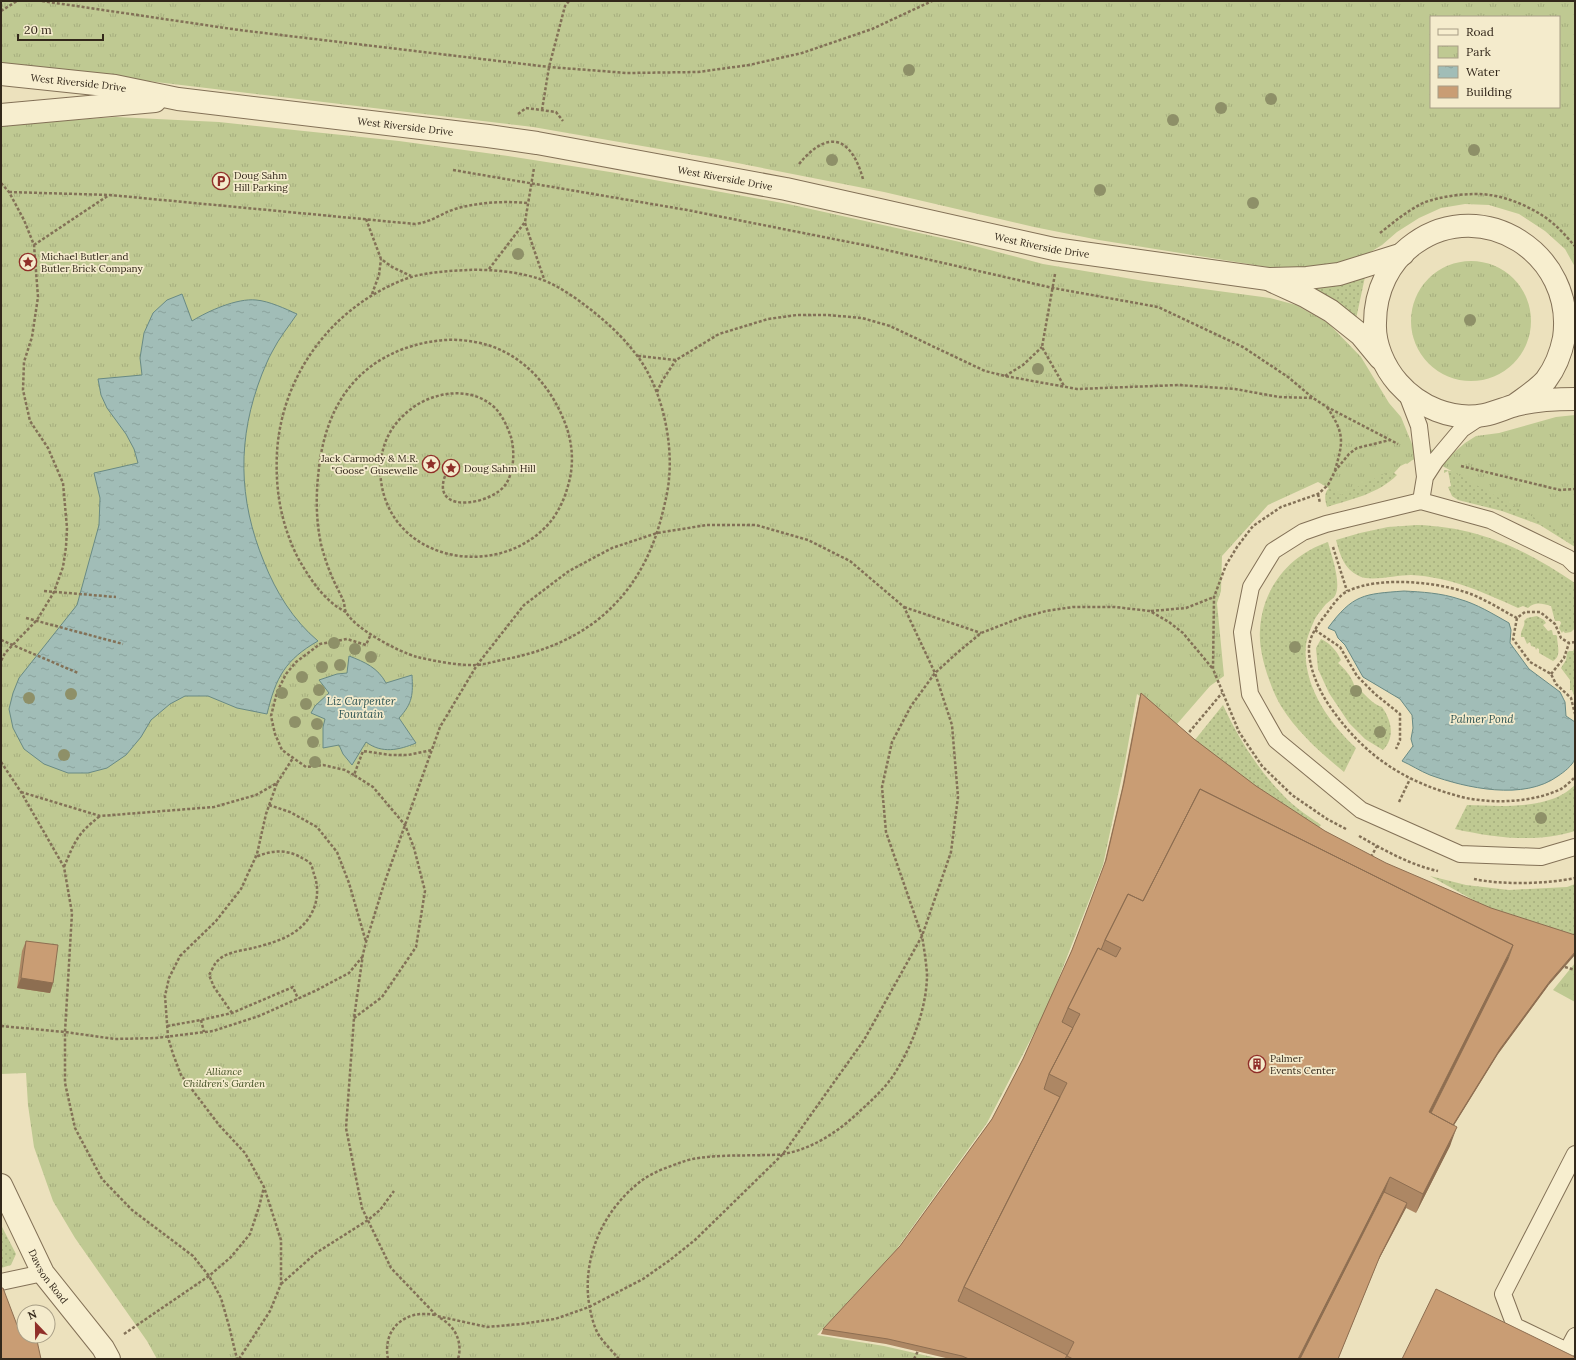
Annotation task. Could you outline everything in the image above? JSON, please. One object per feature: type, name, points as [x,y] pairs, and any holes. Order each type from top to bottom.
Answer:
[{"type":"street","name":"West Riverside Drive","points":[[1,74],[115,86],[178,99],[537,143],[786,189],[1054,248],[1268,279],[1307,278],[1339,274],[1403,254]]},
{"type":"street","name":"West Riverside Drive","points":[[1,115],[178,99]]},
{"type":"street","points":[[1516,405],[1534,392],[1557,362],[1563,346],[1566,330],[1566,312],[1569,300],[1549,267],[1538,254],[1525,243],[1511,235],[1496,229],[1480,226],[1462,226],[1446,229],[1429,235],[1415,243],[1403,254],[1387,275],[1381,286],[1376,306],[1375,324],[1377,343],[1384,362],[1393,378],[1406,392],[1420,402],[1448,414],[1465,416],[1483,416],[1516,405],[1561,399],[1575,399]]},
{"type":"street","name":"West Riverside Drive","points":[[1268,279],[1305,296],[1331,311],[1361,335],[1384,362]]},
{"type":"street","name":"Dawson Road","points":[[1,1185],[43,1273],[103,1348],[109,1359]]},
{"type":"lane","points":[[1406,392],[1429,457],[1420,501]]},
{"type":"lane","points":[[1429,457],[1462,429],[1483,416]]},
{"type":"lane","points":[[1575,565],[1568,558],[1490,520],[1420,501],[1326,524],[1303,532],[1273,551],[1251,587],[1242,632],[1250,694],[1276,740],[1361,810],[1460,854],[1541,857],[1575,846]]},
{"type":"lane","points":[[1575,1154],[1503,1294],[1515,1326],[1571,1353],[1575,1336]]},
{"type":"lane","points":[[1,1282],[43,1273]]},
{"type":"path","points":[[1,11],[17,1]]},
{"type":"path","points":[[42,1],[239,30],[549,67],[627,73],[698,72],[748,65],[802,53],[872,29],[932,1]]},
{"type":"path","points":[[542,110],[549,67],[565,6],[569,1]]},
{"type":"path","points":[[513,119],[526,108],[556,112],[563,121],[559,123]]},
{"type":"path","points":[[793,163],[800,164],[814,148],[827,142],[838,142],[848,147],[856,157],[865,179],[856,177]]},
{"type":"path","points":[[534,161],[525,222],[544,280]]},
{"type":"path","points":[[453,170],[694,211],[869,246],[1052,288],[1158,307],[1243,347],[1288,377],[1313,398],[1327,407],[1390,440],[1429,457],[1560,490],[1575,489]]},
{"type":"path","points":[[1,183],[9,192],[24,220],[34,245],[38,298],[32,337],[24,362],[23,390],[30,421],[48,448],[63,483],[67,528],[66,548],[54,592],[37,620],[5,653],[1,661]]},
{"type":"path","points":[[9,192],[110,195],[415,224],[427,222],[455,210],[483,204],[504,201],[528,203]]},
{"type":"path","points":[[1374,238],[1405,214],[1424,203],[1452,196],[1470,194],[1490,195],[1526,206],[1556,225],[1575,246]]},
{"type":"path","points":[[34,245],[110,195]]},
{"type":"path","points":[[366,219],[381,259],[379,275],[372,295]]},
{"type":"path","points":[[489,269],[525,222]]},
{"type":"path","points":[[381,259],[392,267],[412,277]]},
{"type":"path","points":[[1004,376],[1023,365],[1042,347],[1056,268]]},
{"type":"path","points":[[489,269],[544,280],[582,303],[600,318],[638,356],[657,393],[667,424],[670,458],[669,485],[657,532],[639,575],[609,611],[572,637],[532,655],[477,665],[435,661],[407,654],[370,634],[346,612],[334,606],[317,588],[304,569],[293,548],[285,529],[279,508],[276,475],[278,439],[282,418],[296,376],[321,339],[338,322],[372,295],[412,277],[439,272],[489,269]]},
{"type":"path","points":[[657,393],[662,381],[676,360],[719,334],[768,319],[798,315],[828,315],[862,318],[890,326],[985,371],[1004,376],[1077,389],[1179,385],[1235,389],[1279,397],[1313,398]]},
{"type":"path","points":[[346,612],[343,597],[335,584],[323,552],[317,524],[316,502],[318,474],[323,442],[329,423],[337,406],[355,380],[374,363],[393,353],[417,344],[453,340],[472,341],[510,354],[539,378],[550,393],[561,411],[573,457],[567,490],[559,509],[551,521],[536,536],[509,550],[488,556],[468,557],[446,554],[428,548],[414,539],[402,527],[392,513],[384,496],[381,466],[382,451],[387,437],[396,423],[408,410],[424,400],[450,393],[480,398],[492,405],[502,417],[509,431],[514,448],[509,478],[506,485],[492,496],[473,504],[462,504],[447,497],[442,488],[444,478],[450,469]]},
{"type":"path","points":[[1042,347],[1065,386]]},
{"type":"path","points":[[638,356],[676,360]]},
{"type":"path","points":[[1212,669],[1214,597],[1226,565],[1237,547],[1253,526],[1281,507],[1318,494],[1328,485],[1335,470],[1342,449],[1341,436],[1338,424],[1327,407]]},
{"type":"path","points":[[1335,470],[1349,454],[1357,448],[1390,440]]},
{"type":"path","points":[[458,1359],[459,1342],[455,1331],[448,1322],[437,1316],[391,1268],[362,1208],[346,1128],[354,1018],[366,942],[384,884],[440,727],[477,665],[524,606],[569,571],[612,548],[657,532],[707,525],[756,525],[808,540],[850,561],[904,607],[981,633]]},
{"type":"path","points":[[1331,540],[1347,591]]},
{"type":"path","points":[[1517,618],[1479,597],[1442,586],[1398,581],[1374,583],[1347,591],[1331,607],[1315,630],[1309,647],[1312,670],[1322,695],[1344,727],[1377,759],[1410,779],[1422,784],[1460,796],[1479,800],[1521,800],[1543,795],[1562,788],[1575,777]]},
{"type":"path","points":[[44,591],[116,598]]},
{"type":"path","points":[[619,1359],[600,1336],[589,1307],[587,1279],[591,1255],[600,1230],[617,1204],[642,1181],[659,1170],[684,1161],[710,1157],[783,1154],[809,1146],[834,1133],[878,1094],[893,1076],[913,1038],[925,998],[927,974],[922,936],[886,832],[882,787],[892,742],[911,706],[935,673],[981,633],[1020,618],[1046,611],[1073,607],[1115,606],[1150,611],[1186,608],[1214,597]]},
{"type":"path","points":[[388,1359],[386,1351],[388,1339],[394,1328],[402,1320],[413,1315],[425,1313],[487,1327],[555,1319],[589,1307],[642,1279],[676,1255],[717,1220],[783,1154],[864,1040],[922,936],[950,852],[958,798],[952,725],[935,673],[904,607]]},
{"type":"path","points":[[1150,611],[1169,622],[1182,633],[1212,669],[1239,732],[1262,766],[1292,795],[1327,819],[1352,832]]},
{"type":"path","points":[[1575,642],[1569,643],[1562,638],[1555,624],[1540,612],[1525,612],[1517,618],[1513,639],[1530,662],[1551,674],[1556,684],[1571,698],[1575,714]]},
{"type":"path","points":[[26,618],[123,644]]},
{"type":"path","points":[[1315,630],[1340,647],[1357,676],[1375,694],[1400,714],[1400,740],[1396,748]]},
{"type":"path","points":[[354,1018],[382,997],[416,947],[425,891],[414,848],[405,825],[373,787],[345,770],[323,765],[306,767],[282,750],[275,734],[271,716],[277,692],[286,674],[296,662],[320,644],[347,639],[366,645],[370,634]]},
{"type":"path","points":[[1,640],[78,674]]},
{"type":"path","points":[[1551,674],[1564,658],[1569,643]]},
{"type":"path","points":[[1185,738],[1222,693]]},
{"type":"path","points":[[354,775],[363,751],[390,755],[408,755],[432,749]]},
{"type":"path","points":[[238,1359],[270,1311],[281,1284],[281,1240],[264,1187],[245,1153],[219,1125],[181,1075],[168,1037],[165,996],[169,978],[180,956],[216,921],[241,889],[255,858],[269,805],[277,783],[293,758]]},
{"type":"path","points":[[1,762],[21,792],[64,867],[72,913],[65,1032],[65,1083],[75,1128],[102,1179],[132,1210],[194,1256],[209,1276],[220,1298],[238,1359]]},
{"type":"path","points":[[21,792],[100,816],[214,807],[256,795],[277,783]]},
{"type":"path","points":[[269,805],[290,812],[317,827],[337,852],[349,883],[366,942]]},
{"type":"path","points":[[64,867],[76,839],[87,826],[100,816]]},
{"type":"path","points":[[1358,836],[1396,856],[1440,872]]},
{"type":"path","points":[[232,1013],[214,987],[210,975],[215,964],[224,957],[239,950],[268,944],[288,936],[301,927],[311,916],[317,899],[316,879],[310,863],[294,853],[278,851],[264,853],[255,858]]},
{"type":"path","points":[[1468,878],[1489,882],[1557,882],[1575,878]]},
{"type":"path","points":[[1,1026],[65,1032],[115,1039],[168,1037],[213,1031],[259,1016],[298,999],[349,973],[363,954]]},
{"type":"path","points":[[1565,967],[1575,970]]},
{"type":"path","points":[[167,1026],[232,1013],[293,987],[298,999]]},
{"type":"path","points":[[201,1020],[204,1032]]},
{"type":"path","points":[[124,1334],[209,1276],[231,1257],[250,1234],[264,1187]]},
{"type":"path","points":[[281,1284],[316,1253],[368,1220],[380,1210],[394,1190]]},
{"type":"path","points":[[914,1359],[920,1346]]},
{"type":"green space","points":[[1,1],[1575,1],[1575,267],[1565,249],[1545,231],[1519,214],[1489,205],[1465,204],[1441,208],[1419,218],[1367,254],[1335,268],[1274,268],[1099,240],[1034,227],[884,192],[717,159],[533,127],[148,81],[1,66]]},
{"type":"green space","name":"Alliance Children's Garden","points":[[116,117],[219,122],[399,141],[610,172],[788,204],[960,242],[1043,264],[1144,281],[1270,298],[1296,305],[1328,323],[1361,357],[1389,403],[1401,417],[1412,444],[1451,455],[1476,436],[1499,433],[1556,417],[1575,415],[1575,537],[1533,517],[1423,455],[1341,495],[1318,482],[1268,505],[1222,556],[1221,591],[1217,603],[1224,676],[1210,686],[1177,724],[1137,694],[1125,762],[1103,865],[1047,1008],[987,1123],[896,1250],[817,1335],[884,1346],[941,1359],[157,1359],[147,1341],[75,1238],[53,1201],[34,1147],[28,1105],[26,1073],[1,1074],[1,125]]},
{"type":"green space","points":[[1471,261],[1494,265],[1514,278],[1527,298],[1531,321],[1527,344],[1514,364],[1494,377],[1471,381],[1448,377],[1428,364],[1415,344],[1411,321],[1415,298],[1428,278],[1448,265]]},
{"type":"green space","points":[[1365,277],[1356,319],[1305,285]]},
{"type":"green space","points":[[1378,448],[1388,450],[1411,461],[1407,464],[1404,462],[1394,473],[1397,475],[1382,487],[1364,495],[1327,507],[1325,497],[1327,491],[1347,462],[1357,455]]},
{"type":"green space","points":[[1444,470],[1459,472],[1575,500],[1575,547],[1540,525],[1502,511],[1458,500],[1452,496],[1448,487],[1451,486],[1448,471],[1444,473]]},
{"type":"green space","points":[[1417,525],[1461,530],[1481,535],[1519,550],[1575,583],[1575,628],[1571,632],[1565,633],[1563,631],[1562,633],[1559,628],[1561,623],[1560,621],[1555,621],[1551,606],[1534,604],[1528,608],[1523,606],[1518,608],[1479,591],[1453,582],[1425,576],[1411,575],[1364,578],[1350,570],[1343,561],[1336,540],[1388,527]]},
{"type":"green space","points":[[1328,542],[1337,576],[1337,590],[1335,596],[1326,604],[1314,621],[1306,645],[1306,660],[1308,674],[1319,701],[1336,726],[1356,748],[1344,772],[1318,750],[1287,716],[1273,689],[1263,659],[1260,639],[1262,615],[1266,601],[1280,576],[1301,555]]},
{"type":"green space","points":[[1537,616],[1544,620],[1546,623],[1543,625],[1548,631],[1552,630],[1553,635],[1557,636],[1558,653],[1556,659],[1553,661],[1539,653],[1539,649],[1537,648],[1536,650],[1535,647],[1531,646],[1530,642],[1527,644],[1524,637],[1521,637],[1524,621],[1527,618]]},
{"type":"green space","points":[[1321,639],[1335,650],[1341,660],[1338,663],[1348,673],[1354,685],[1371,701],[1382,707],[1385,712],[1390,724],[1391,735],[1383,750],[1365,739],[1349,723],[1329,693],[1318,669],[1316,648]]},
{"type":"green space","points":[[1575,646],[1575,698],[1572,690],[1570,690],[1570,680],[1561,668],[1566,660],[1567,653],[1569,651],[1573,651]]},
{"type":"green space","points":[[1223,705],[1242,741],[1264,774],[1291,803],[1321,825],[1318,829],[1299,818],[1194,741]]},
{"type":"green space","points":[[1575,785],[1575,831],[1545,837],[1515,838],[1485,835],[1455,829],[1467,805],[1516,806],[1541,802],[1553,799],[1563,794]]},
{"type":"green space","points":[[1430,876],[1466,885],[1509,890],[1567,887],[1575,884],[1575,938],[1493,911]]},
{"type":"green space","points":[[1575,963],[1575,1002],[1553,990]]},
{"type":"green space","points":[[1,1225],[16,1254],[11,1265],[1,1268]]},
{"type":"water","points":[[182,294],[192,321],[223,306],[248,300],[266,302],[297,314],[275,347],[262,374],[254,398],[248,422],[245,445],[245,492],[255,538],[274,584],[293,615],[318,641],[297,655],[284,671],[274,690],[267,714],[237,708],[208,696],[185,696],[170,704],[151,720],[141,737],[126,755],[107,768],[88,773],[68,773],[44,764],[24,749],[13,728],[9,709],[19,678],[77,605],[99,525],[100,498],[94,473],[138,463],[134,449],[126,434],[107,408],[101,395],[98,379],[142,375],[140,358],[144,333],[153,313],[167,300]]},
{"type":"water","name":"Palmer Pond","points":[[1404,591],[1438,594],[1466,601],[1479,606],[1509,623],[1511,630],[1510,643],[1529,669],[1560,692],[1565,702],[1566,716],[1575,722],[1575,759],[1568,769],[1544,784],[1529,788],[1495,790],[1477,788],[1444,780],[1402,761],[1413,746],[1411,739],[1413,728],[1412,715],[1400,699],[1363,677],[1345,645],[1338,638],[1335,631],[1328,628],[1345,608],[1360,598],[1379,593]]},
{"type":"water","name":"Liz Carpenter Fountain","points":[[349,656],[375,669],[386,683],[412,675],[410,703],[399,718],[416,743],[391,750],[378,748],[366,742],[352,765],[343,754],[339,745],[323,748],[323,727],[325,719],[311,713],[315,706],[329,693],[319,680],[337,674],[347,673]]},
{"type":"building","points":[[1141,693],[1194,739],[1256,786],[1325,831],[1386,863],[1491,908],[1575,935],[1575,952],[1550,981],[1500,1049],[1453,1125],[1431,1113],[1508,959],[1513,945],[1200,789],[1143,901],[1128,894],[1101,950],[1098,948],[1068,1008],[1062,1022],[1073,1028],[1049,1074],[1044,1089],[1060,1097],[958,1301],[1067,1355],[1065,1359],[969,1359],[962,1356],[888,1339],[823,1329],[900,1246],[992,1119],[1023,1059],[1072,950],[1106,860],[1124,783]]},
{"type":"building","name":"Palmer Events Center","points":[[1200,789],[1513,945],[1429,1112],[1457,1127],[1423,1194],[1390,1177],[1298,1359],[1073,1359],[1067,1356],[1074,1342],[964,1287],[1067,1083],[1049,1074],[1080,1014],[1068,1008],[1098,948],[1116,957],[1121,948],[1105,940],[1128,894],[1143,901]]},
{"type":"building","points":[[26,941],[58,945],[53,983],[21,978]]},
{"type":"building","points":[[1384,1192],[1407,1203],[1380,1256],[1338,1359],[1300,1359]]},
{"type":"building","points":[[1,1288],[3,1288],[16,1322],[16,1344],[38,1344],[41,1359],[1,1359]]},
{"type":"building","points":[[1436,1289],[1575,1357],[1575,1359],[1402,1359]]},
{"type":"place","name":"Doug Sahm Hill Parking","points":[[221,181]]},
{"type":"place","name":"Michael Butler and Butler Brick Company","points":[[28,262]]},
{"type":"place","name":"Jack Carmody & M.R. \"Goose\" Gusewelle","points":[[431,464]]},
{"type":"place","name":"Doug Sahm Hill","points":[[451,468]]},
{"type":"place","name":"Palmer Events Center","points":[[1257,1064]]}]
